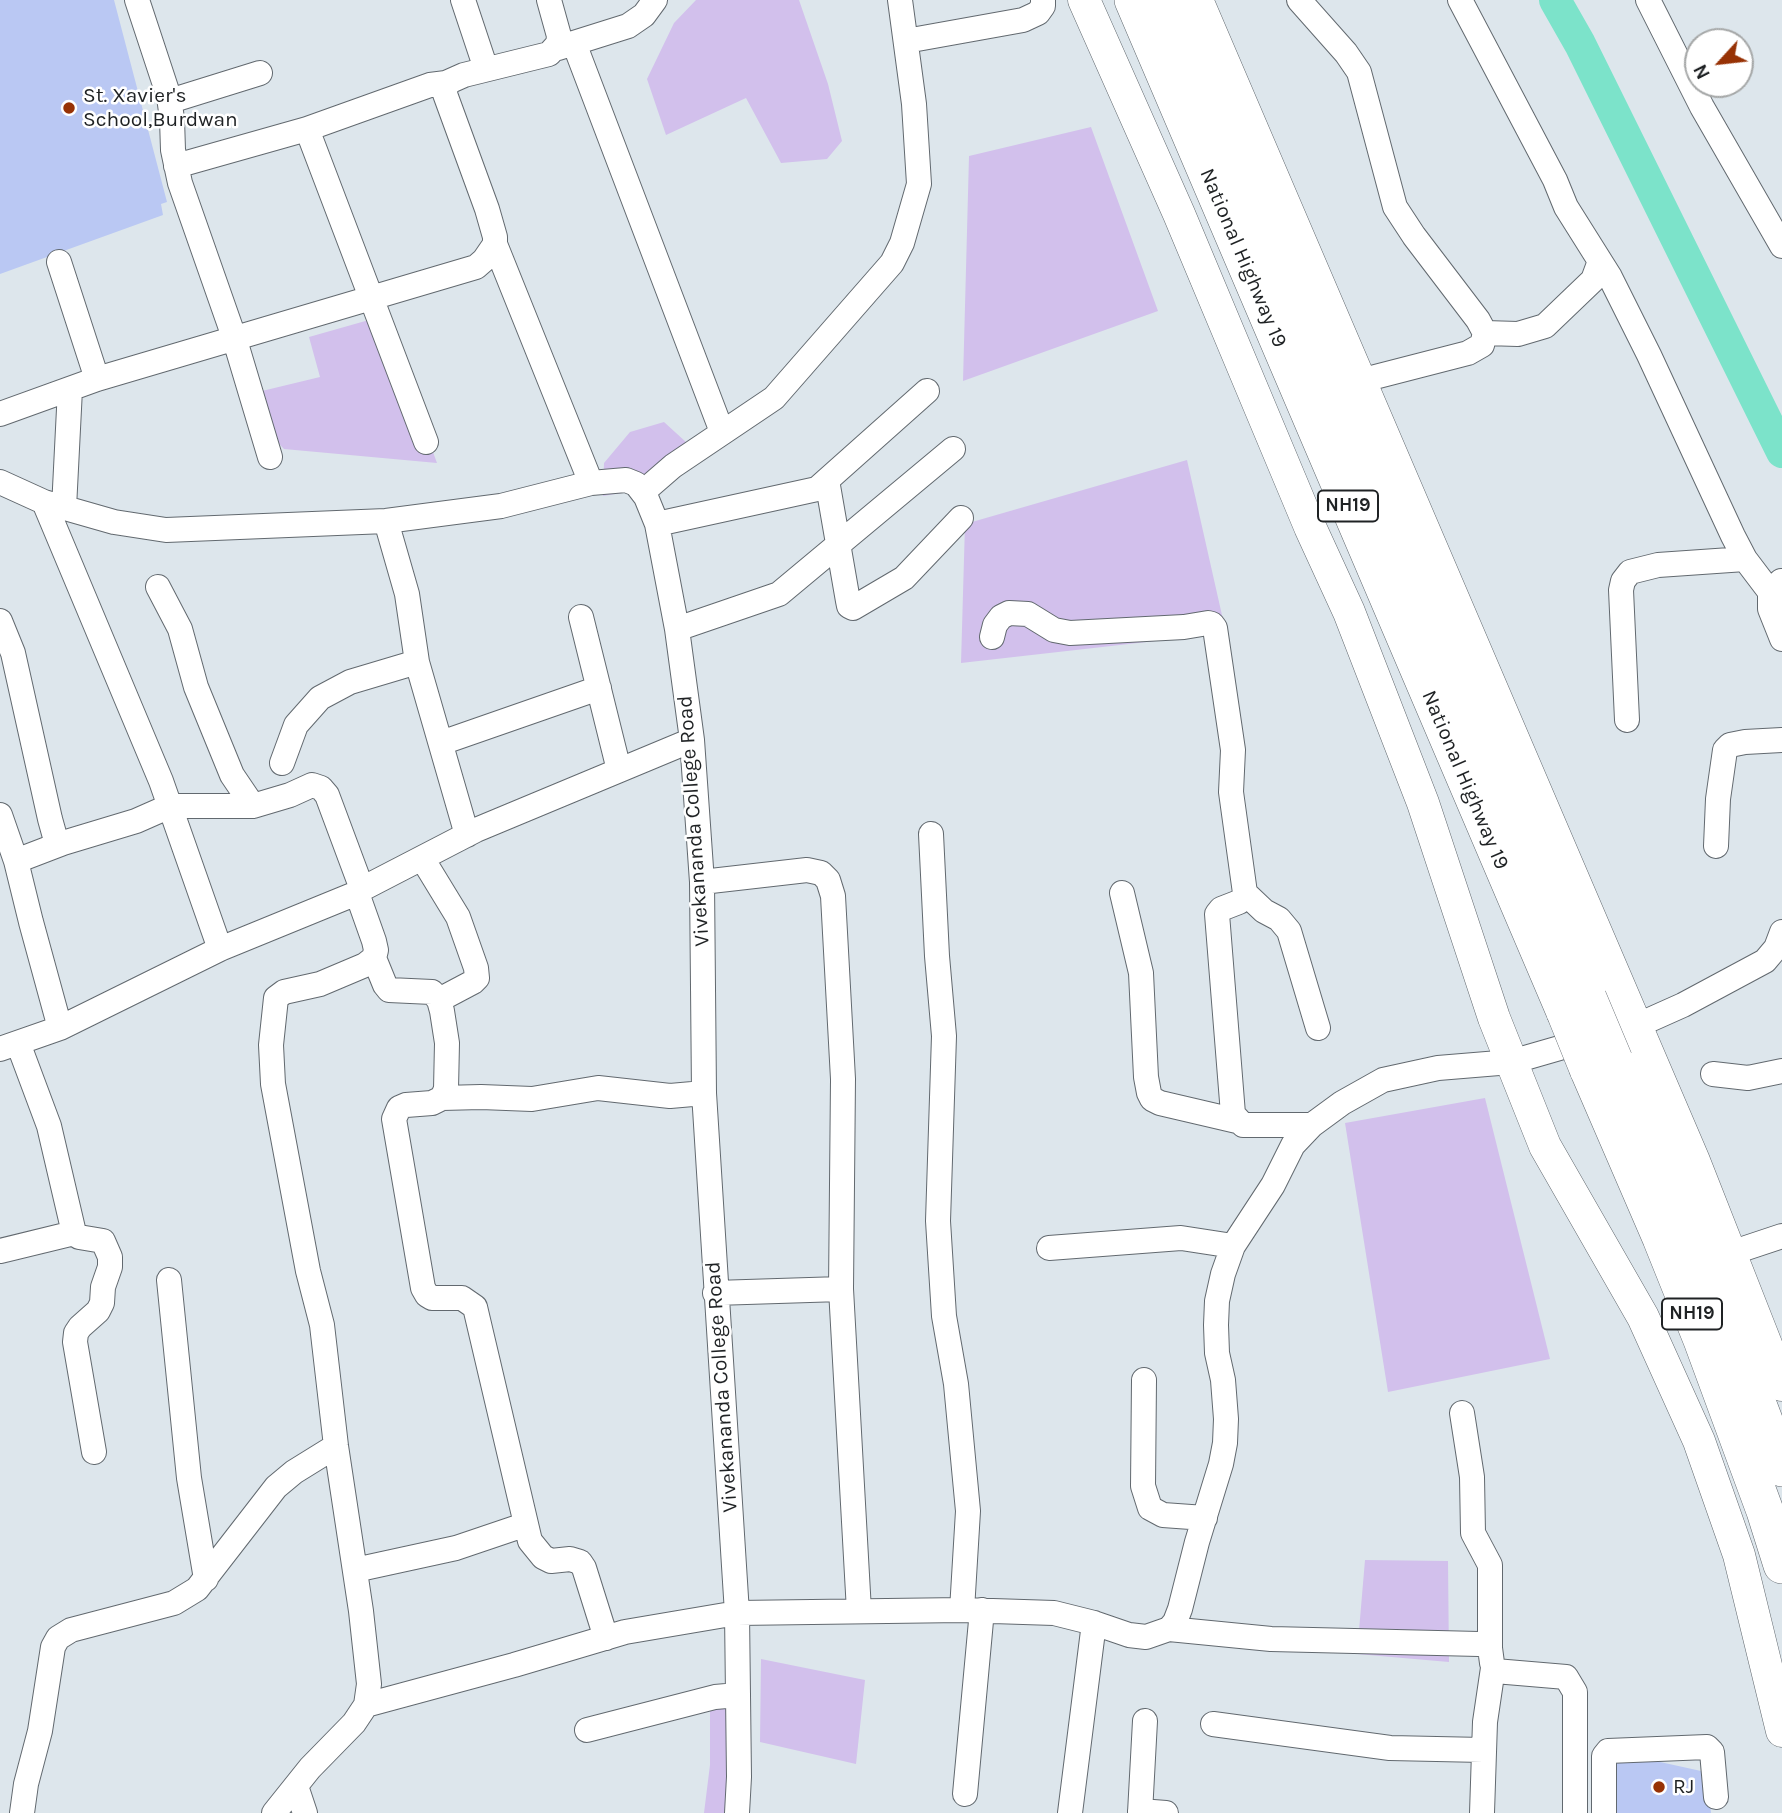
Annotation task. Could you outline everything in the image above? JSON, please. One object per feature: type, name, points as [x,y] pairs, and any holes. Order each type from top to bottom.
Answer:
[{"type":"highway","name":"National Highway 19","points":[[1133,0],[1577,1005]]},
{"type":"highway","name":"NH19","points":[[1165,0],[1601,1064],[1661,1238],[1703,1339],[1782,1565]]},
{"type":"highway","name":"NH19","points":[[1601,1064],[1717,1296],[1782,1468]]},
{"type":"main road","points":[[1084,0],[1179,214],[1310,527],[1349,612],[1423,803],[1511,1062],[1545,1146],[1643,1317],[1699,1441],[1739,1555],[1782,1731]]},
{"type":"main road","points":[[1197,0],[1636,1026],[1731,1253],[1782,1385]]},
{"type":"street","points":[[136,0],[170,101],[176,166],[187,208],[234,337],[270,457]]},
{"type":"street","points":[[463,0],[486,69]]},
{"type":"street","points":[[549,0],[559,36],[722,432]]},
{"type":"street","points":[[176,166],[307,129],[430,85],[544,56],[564,46],[628,26],[644,15],[655,0]]},
{"type":"street","points":[[4,490],[114,522],[166,530],[386,521],[501,506],[591,483],[626,480],[636,484],[643,492],[673,466],[774,398],[892,263],[902,243],[919,184],[914,104],[900,0]]},
{"type":"street","points":[[906,41],[1023,20],[1038,13],[1043,6],[1043,0]]},
{"type":"street","points":[[1298,0],[1346,53],[1359,72],[1395,206],[1413,236],[1478,320],[1485,333],[1482,345],[1468,353],[1371,378]]},
{"type":"street","points":[[1461,0],[1555,180],[1566,207],[1600,261],[1650,355],[1710,490],[1745,559],[1777,585],[1770,609],[1782,639]]},
{"type":"street","points":[[1648,0],[1702,107],[1782,246]]},
{"type":"street","points":[[170,101],[260,73]]},
{"type":"street","points":[[446,83],[445,94],[487,209],[495,244],[591,483]]},
{"type":"street","points":[[307,129],[426,442]]},
{"type":"street","points":[[0,414],[97,379],[476,267],[495,244]]},
{"type":"street","points":[[1485,333],[1518,334],[1545,326],[1593,280],[1600,261]]},
{"type":"street","points":[[59,262],[97,379]]},
{"type":"street","points":[[70,389],[54,505],[170,806],[220,949]]},
{"type":"street","points":[[657,524],[817,489],[928,391]]},
{"type":"street","points":[[677,629],[779,594],[953,449]]},
{"type":"street","points":[[827,480],[849,606],[856,608],[904,578],[961,518]]},
{"type":"street","name":"Vivekananda College Road","points":[[643,492],[657,524],[677,629],[692,740],[702,882],[704,1093],[737,1613],[737,1813]]},
{"type":"street","points":[[386,521],[407,594],[417,662],[467,835]]},
{"type":"street","points":[[1627,720],[1621,590],[1623,581],[1630,572],[1658,565],[1745,559]]},
{"type":"street","points":[[158,587],[180,629],[196,687],[232,775],[253,806]]},
{"type":"street","points":[[992,637],[995,625],[1001,617],[1009,613],[1028,614],[1054,631],[1070,633],[1212,624],[1219,648],[1233,750],[1231,792],[1245,893],[1239,902],[1221,909],[1217,914],[1233,1114],[1237,1121]]},
{"type":"street","points":[[581,617],[620,770]]},
{"type":"street","points":[[0,621],[13,653],[55,837],[63,843]]},
{"type":"street","points":[[282,763],[296,725],[320,698],[350,682],[417,662]]},
{"type":"street","points":[[441,743],[599,688]]},
{"type":"street","points":[[94,1452],[75,1342],[80,1326],[102,1303],[110,1257],[103,1241],[79,1237],[74,1233],[50,1126],[9,1046],[60,1028],[220,949],[360,891],[467,835],[692,740]]},
{"type":"street","points":[[1716,846],[1718,799],[1725,750],[1730,745],[1745,742],[1782,740]]},
{"type":"street","points":[[16,861],[63,843],[136,821],[170,806],[253,806],[312,785],[321,788],[327,795],[346,843],[374,941],[374,958],[385,985],[389,990],[432,992],[439,1000],[447,1043],[446,1089],[442,1098]]},
{"type":"street","points":[[0,815],[16,861],[60,1028]]},
{"type":"street","points":[[932,834],[937,956],[944,1036],[938,1221],[944,1316],[956,1384],[968,1511],[972,1610],[965,1794]]},
{"type":"street","points":[[422,858],[458,917],[477,978],[439,1000]]},
{"type":"street","points":[[702,882],[807,870],[821,873],[828,880],[833,896],[843,1079],[841,1289],[859,1611]]},
{"type":"street","points":[[1122,893],[1141,973],[1146,1077],[1152,1099],[1237,1121],[1243,1125],[1312,1125]]},
{"type":"street","points":[[1245,893],[1264,911],[1279,919],[1289,931],[1318,1028]]},
{"type":"street","points":[[1169,1629],[1180,1609],[1225,1443],[1223,1380],[1217,1353],[1217,1301],[1233,1246],[1273,1185],[1293,1145],[1312,1125],[1342,1103],[1383,1080],[1438,1068],[1511,1062],[1636,1026],[1683,1006],[1765,961],[1776,948],[1782,932]]},
{"type":"street","points":[[274,1813],[354,1723],[366,1705],[369,1684],[320,1311],[308,1271],[273,1084],[271,1045],[274,1009],[276,998],[284,992],[320,985],[365,965],[374,958]]},
{"type":"street","points":[[1713,1074],[1748,1078],[1782,1071]]},
{"type":"street","points":[[606,1638],[580,1562],[570,1559],[551,1561],[543,1557],[530,1541],[524,1525],[515,1472],[475,1307],[462,1298],[432,1298],[427,1296],[423,1288],[394,1119],[396,1112],[406,1105],[432,1104],[442,1098],[532,1099],[598,1088],[670,1096],[704,1093]]},
{"type":"street","points":[[0,1251],[74,1233]]},
{"type":"street","points":[[1731,1253],[1782,1236]]},
{"type":"street","points":[[1049,1248],[1181,1238],[1233,1246]]},
{"type":"street","points":[[169,1280],[189,1478],[206,1578]]},
{"type":"street","points":[[715,1293],[841,1289]]},
{"type":"street","points":[[1144,1380],[1143,1486],[1150,1508],[1163,1516],[1205,1518]]},
{"type":"street","points":[[1462,1413],[1472,1477],[1473,1533],[1486,1556],[1491,1575],[1492,1658],[1483,1750],[1482,1813]]},
{"type":"street","points":[[22,1813],[26,1784],[40,1731],[53,1647],[58,1638],[71,1630],[174,1603],[197,1589],[276,1487],[294,1472],[336,1446]]},
{"type":"street","points":[[355,1570],[456,1548],[524,1525]]},
{"type":"street","points":[[366,1705],[625,1632],[737,1613],[972,1610],[1054,1614],[1094,1623],[1129,1635],[1146,1637],[1169,1629],[1271,1639],[1479,1644],[1488,1645],[1499,1672],[1558,1674],[1572,1683],[1575,1692],[1575,1813]]},
{"type":"street","points":[[1070,1813],[1094,1623]]},
{"type":"street","points":[[587,1730],[715,1697],[738,1695]]},
{"type":"street","points":[[1145,1721],[1140,1812],[1166,1813]]},
{"type":"street","points":[[1213,1724],[1390,1748],[1483,1750]]},
{"type":"street","points":[[1604,1813],[1604,1756],[1608,1751],[1707,1747],[1712,1752],[1716,1797]]},
{"type":"street","points":[[296,1786],[305,1813]]},
{"type":"shaded area","points":[[696,0],[799,0],[828,84],[842,141],[827,159],[781,163],[746,98],[666,135],[647,79],[674,23]]},
{"type":"shaded area","points":[[1091,127],[1158,311],[963,381],[969,156]]},
{"type":"shaded area","points":[[383,316],[437,463],[284,449],[261,425],[262,391],[320,377],[309,337]]},
{"type":"shaded area","points":[[664,422],[698,453],[640,490],[603,496],[604,463],[630,432]]},
{"type":"shaded area","points":[[1187,460],[1226,633],[961,663],[965,524]]},
{"type":"shaded area","points":[[1485,1098],[1550,1359],[1388,1392],[1345,1123]]},
{"type":"shaded area","points":[[1365,1560],[1448,1561],[1449,1662],[1357,1654]]},
{"type":"shaded area","points":[[761,1659],[865,1680],[856,1764],[760,1742]]},
{"type":"shaded area","points":[[732,1702],[731,1813],[704,1813],[710,1765],[710,1706]]},
{"type":"building","name":"St. Xavier's School,Burdwan","points":[[0,0],[114,0],[167,202],[161,204],[163,215],[0,274]]},
{"type":"building","name":"RJ","points":[[1642,1758],[1701,1771],[1707,1775],[1711,1813],[1613,1813],[1615,1762]]},
{"type":"waterway","points":[[1555,0],[1580,44],[1782,452]]},
{"type":"place","name":"St. Xavier's School,Burdwan","points":[[69,108]]},
{"type":"place","name":"RJ","points":[[1659,1787]]}]
